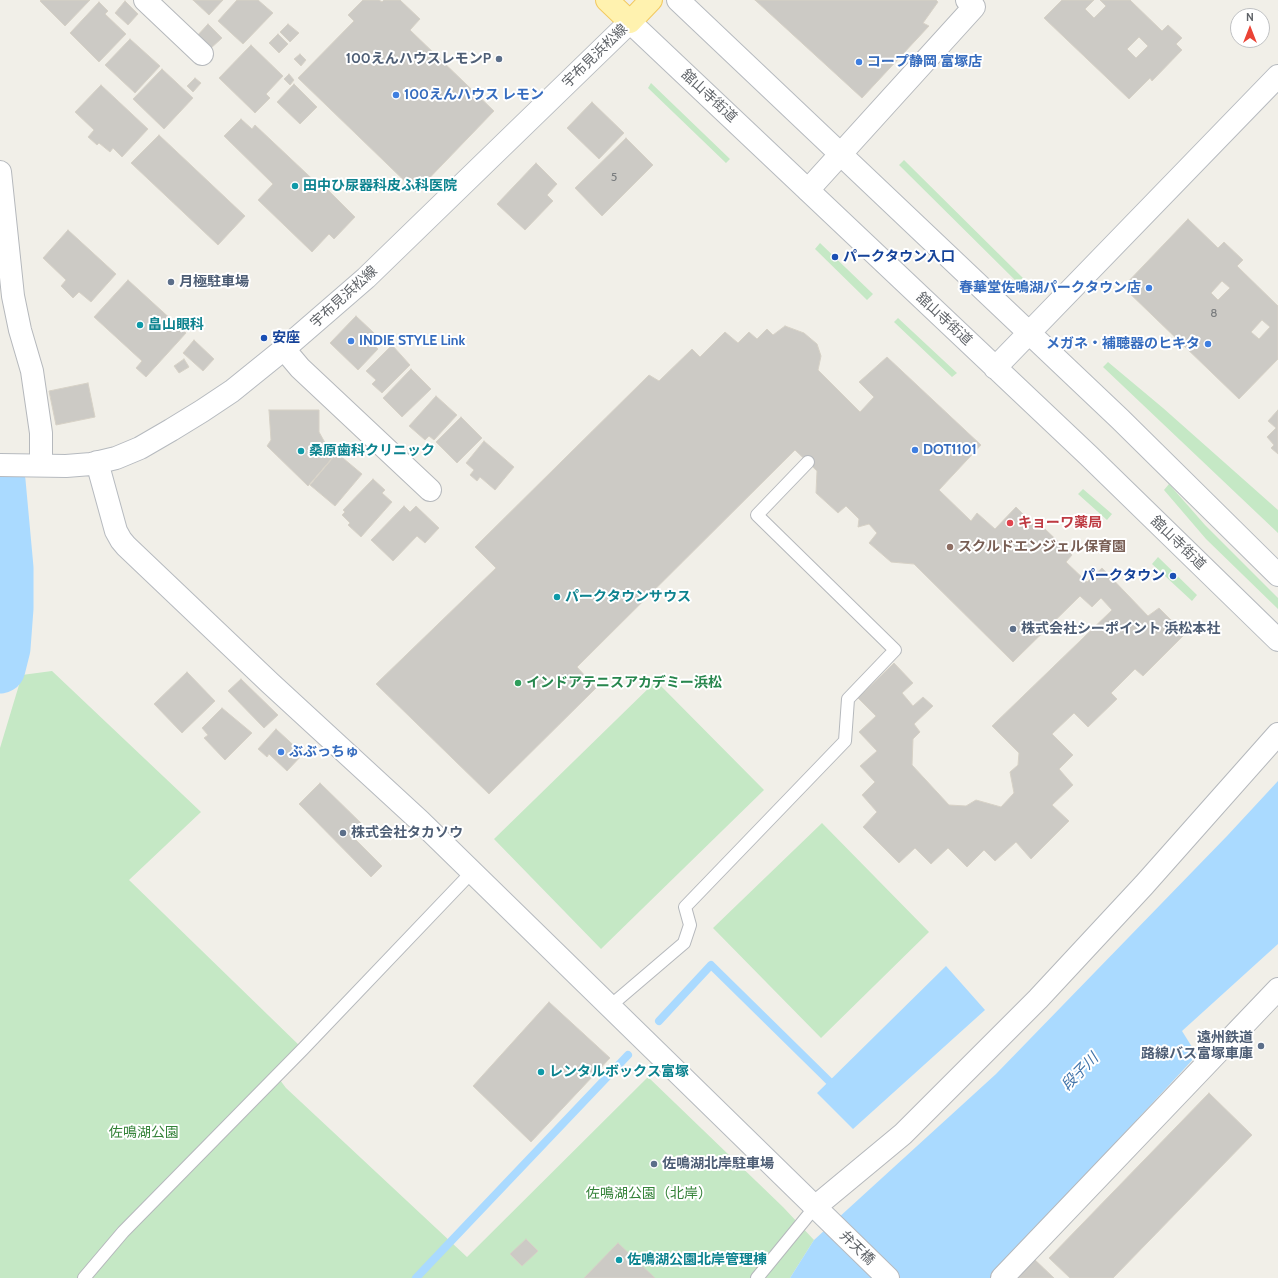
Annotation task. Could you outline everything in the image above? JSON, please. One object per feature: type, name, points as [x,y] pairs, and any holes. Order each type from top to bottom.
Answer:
[{"type":"main road","name":"舘山寺街道","points":[[608,0],[630,22]]},
{"type":"main road","points":[[630,22],[651,0]]},
{"type":"street","points":[[145,0],[202,54]]},
{"type":"street","points":[[678,0],[1120,419],[1278,575]]},
{"type":"street","points":[[808,190],[974,7],[967,0]]},
{"type":"street","name":"舘山寺街道","points":[[630,22],[996,368],[1278,640]]},
{"type":"street","name":"宇布見浜松線","points":[[0,465],[66,466],[116,458],[140,448],[232,391],[284,349],[366,278],[630,22]]},
{"type":"street","points":[[996,368],[1278,76]]},
{"type":"street","points":[[0,172],[13,296],[17,319],[32,371],[41,434],[36,465]]},
{"type":"street","points":[[284,349],[300,368],[430,490]]},
{"type":"street","name":"弁天橋","points":[[97,462],[116,531],[126,546],[276,688],[420,821],[471,873],[888,1278]]},
{"type":"street","points":[[820,1213],[1038,999],[1149,879],[1278,734]]},
{"type":"street","points":[[1002,1278],[1278,989]]},
{"type":"lane","points":[[609,1007],[684,943],[690,925],[685,907],[845,741],[848,699],[895,650],[757,514],[808,462]]},
{"type":"lane","points":[[84,1278],[123,1232],[298,1054],[471,873]]},
{"type":"lane","points":[[757,1278],[820,1213]]},
{"type":"green space","points":[[651,83],[730,159],[726,163],[648,88]]},
{"type":"green space","points":[[904,160],[1025,280],[1020,285],[899,165]]},
{"type":"green space","points":[[820,243],[873,294],[867,300],[815,249]]},
{"type":"green space","points":[[898,318],[957,373],[952,377],[894,322]]},
{"type":"green space","points":[[1108,362],[1163,408],[1278,510],[1278,533],[1103,367]]},
{"type":"green space","points":[[1169,484],[1205,525],[1278,598],[1278,609],[1206,539],[1164,490]]},
{"type":"green space","points":[[1083,489],[1112,514],[1107,520],[1078,494]]},
{"type":"green space","points":[[1158,557],[1197,595],[1192,601],[1152,564]]},
{"type":"green space","name":"佐鳴湖公園","points":[[52,671],[201,812],[129,880],[303,1049],[277,1076],[286,1088],[467,1257],[648,1077],[783,1207],[814,1240],[790,1278],[0,1278],[0,748],[22,675]]},
{"type":"green space","points":[[656,681],[764,790],[601,949],[494,839]]},
{"type":"green space","points":[[822,823],[929,932],[821,1038],[713,928]]},
{"type":"water","name":"段子川","points":[[1278,781],[1278,944],[1182,1031],[1197,1055],[990,1278],[790,1278],[814,1240],[996,1074],[1227,836]]},
{"type":"water","points":[[946,966],[985,1010],[853,1129],[817,1093]]},
{"type":"building","points":[[90,0],[65,26],[40,1]]},
{"type":"building","points":[[193,0],[223,0],[209,15]]},
{"type":"building","points":[[237,0],[258,0],[273,13],[243,44],[218,21]]},
{"type":"building","name":"100えんハウス レモン","points":[[363,0],[379,0],[382,2],[384,0],[400,0],[420,19],[410,30],[494,111],[416,192],[298,78],[354,21],[348,15]]},
{"type":"building","name":"コープ静岡 富塚店","points":[[755,0],[936,0],[938,2],[923,23],[929,26],[862,98]]},
{"type":"building","points":[[1062,0],[1094,0],[1085,9],[1094,18],[1106,6],[1100,0],[1130,0],[1162,31],[1168,25],[1182,38],[1176,44],[1182,50],[1152,81],[1150,78],[1129,99],[1044,18]],"holes":[[[1139,37],[1148,46],[1136,58],[1127,49]]]},
{"type":"building","points":[[125,1],[138,14],[128,25],[115,13]]},
{"type":"building","points":[[99,2],[108,11],[105,14],[126,34],[99,62],[70,33]]},
{"type":"building","points":[[208,24],[222,38],[210,49],[196,37]]},
{"type":"building","points":[[288,24],[299,33],[290,42],[280,32]]},
{"type":"building","points":[[278,34],[288,44],[279,53],[269,43]]},
{"type":"building","points":[[130,39],[160,66],[135,93],[105,65]]},
{"type":"building","points":[[251,45],[283,76],[266,94],[270,98],[255,113],[219,78]]},
{"type":"building","points":[[300,54],[306,60],[301,66],[294,59]]},
{"type":"building","points":[[162,69],[193,98],[164,129],[133,99]]},
{"type":"building","points":[[289,74],[294,80],[290,85],[284,79]]},
{"type":"building","points":[[195,78],[201,83],[193,92],[187,86]]},
{"type":"building","points":[[294,84],[317,107],[300,124],[277,102]]},
{"type":"building","points":[[101,85],[148,129],[122,157],[113,148],[110,152],[99,143],[97,145],[88,137],[94,130],[75,112]]},
{"type":"building","points":[[592,102],[624,133],[599,159],[567,128]]},
{"type":"building","name":"田中ひ尿器科皮ふ科医院","points":[[241,119],[252,129],[255,125],[324,190],[326,188],[355,217],[334,239],[329,234],[312,252],[258,200],[273,184],[224,136]]},
{"type":"building","points":[[159,135],[245,216],[218,245],[131,163]]},
{"type":"building","points":[[626,138],[653,165],[602,216],[575,188]]},
{"type":"building","points":[[536,163],[557,184],[547,195],[553,201],[525,230],[497,204]]},
{"type":"building","points":[[1188,219],[1218,248],[1224,242],[1243,260],[1237,266],[1278,306],[1278,359],[1239,399],[1123,287]],"holes":[[[1222,281],[1230,288],[1218,300],[1211,293]],[[1262,320],[1270,327],[1259,339],[1251,332]]]},
{"type":"building","points":[[68,230],[116,274],[91,302],[79,292],[73,298],[61,286],[66,280],[43,258]]},
{"type":"building","name":"畠山眼科","points":[[128,280],[186,333],[146,377],[136,368],[142,361],[94,317]]},
{"type":"building","name":"INDIE STYLE Link","points":[[356,316],[374,333],[368,339],[378,349],[358,370],[330,343]]},
{"type":"building","name":"パークタウンサウス","points":[[785,326],[804,333],[817,344],[821,356],[818,370],[860,412],[874,397],[859,382],[887,357],[981,445],[939,490],[971,521],[977,513],[995,529],[1016,507],[1039,530],[1043,527],[1072,555],[1066,562],[1087,582],[1102,568],[1148,616],[1159,608],[1185,634],[1143,676],[1135,669],[1111,693],[1117,699],[1088,727],[1074,713],[1052,734],[1073,755],[1059,769],[1073,785],[1052,805],[1069,821],[1031,859],[1016,842],[995,861],[984,850],[967,867],[948,848],[931,864],[915,848],[899,863],[863,827],[877,812],[862,795],[875,782],[860,766],[877,751],[859,732],[876,716],[858,698],[894,663],[913,683],[902,693],[913,706],[923,697],[933,706],[914,724],[920,732],[913,739],[912,765],[949,805],[966,806],[976,800],[1001,807],[1014,793],[1010,772],[1018,765],[1019,753],[992,726],[1112,610],[1101,598],[1092,607],[1080,596],[1013,662],[914,564],[891,562],[869,543],[877,533],[869,524],[858,527],[859,519],[846,506],[838,513],[816,493],[817,471],[795,450],[577,667],[596,688],[489,794],[376,684],[496,568],[475,547],[649,375],[659,381],[692,349],[700,357],[725,332],[738,343],[749,332],[757,339],[767,329],[773,335]]},
{"type":"building","points":[[194,340],[214,359],[203,371],[183,353]]},
{"type":"building","points":[[392,345],[410,365],[382,393],[372,384],[376,380],[366,371]]},
{"type":"building","points":[[184,359],[189,367],[179,373],[174,366]]},
{"type":"building","points":[[411,369],[431,389],[402,417],[383,398]]},
{"type":"building","points":[[88,383],[95,417],[56,425],[49,391]]},
{"type":"building","points":[[436,396],[457,415],[434,440],[429,436],[425,440],[409,426]]},
{"type":"building","name":"桑原歯科クリニック","points":[[269,410],[319,410],[319,432],[333,457],[308,486],[267,446],[271,440]]},
{"type":"building","points":[[1278,410],[1278,454],[1271,448],[1274,445],[1267,437],[1276,428],[1268,421]]},
{"type":"building","points":[[461,417],[482,438],[457,463],[436,442]]},
{"type":"building","points":[[484,441],[514,467],[495,490],[480,477],[477,481],[470,475],[474,470],[466,463]]},
{"type":"building","points":[[337,453],[362,474],[335,506],[310,485]]},
{"type":"building","points":[[373,479],[385,490],[382,493],[392,502],[361,537],[348,525],[350,523],[342,515],[345,512],[343,510]]},
{"type":"building","points":[[404,506],[410,512],[416,506],[439,528],[425,543],[417,536],[393,561],[371,540]]},
{"type":"building","points":[[187,672],[215,701],[182,733],[154,704]]},
{"type":"building","points":[[241,679],[278,715],[264,728],[228,691]]},
{"type":"building","points":[[222,708],[252,733],[225,760],[204,738],[208,735],[202,728]]},
{"type":"building","name":"ぶぶっちゅ","points":[[276,729],[303,754],[287,771],[269,754],[267,757],[258,749]]},
{"type":"building","name":"株式会社タカソウ","points":[[320,783],[365,827],[354,838],[382,866],[371,877],[299,804]]},
{"type":"building","name":"レンタルボックス富塚","points":[[549,1002],[610,1058],[531,1142],[473,1086]]},
{"type":"building","points":[[1209,1093],[1252,1135],[1113,1278],[1070,1278],[1049,1258]]},
{"type":"building","points":[[526,1239],[538,1251],[522,1266],[510,1254]]},
{"type":"building","name":"佐鳴湖公園北岸管理棟","points":[[618,1243],[655,1278],[584,1278]]},
{"type":"building","points":[[1032,1257],[1054,1278],[1011,1278]]},
{"type":"waterway","points":[[0,481],[8,568],[8,608],[5,648],[0,668]]},
{"type":"waterway","points":[[659,1021],[711,965],[829,1081]]},
{"type":"waterway","points":[[416,1278],[628,1055]]},
{"type":"place","name":"100えんハウスレモンP","points":[[499,59]]},
{"type":"place","name":"コープ静岡 富塚店","points":[[859,62]]},
{"type":"place","name":"100えんハウス レモン","points":[[396,95]]},
{"type":"place","name":"田中ひ尿器科皮ふ科医院","points":[[295,186]]},
{"type":"place","name":"パークタウン入口","points":[[835,257]]},
{"type":"place","name":"月極駐車場","points":[[171,282]]},
{"type":"place","name":"春華堂佐鳴湖パークタウン店","points":[[1149,288]]},
{"type":"place","name":"畠山眼科","points":[[140,325]]},
{"type":"place","name":"安座","points":[[264,338]]},
{"type":"place","name":"INDIE STYLE Link","points":[[351,341]]},
{"type":"place","name":"メガネ・補聴器のヒキタ","points":[[1208,344]]},
{"type":"place","name":"DOT1101","points":[[915,450]]},
{"type":"place","name":"桑原歯科クリニック","points":[[301,451]]},
{"type":"place","name":"キョーワ薬局","points":[[1010,523]]},
{"type":"place","name":"スクルドエンジェル保育園","points":[[950,547]]},
{"type":"place","name":"パークタウン","points":[[1173,576]]},
{"type":"place","name":"パークタウンサウス","points":[[557,597]]},
{"type":"place","name":"株式会社シーポイント 浜松本社","points":[[1013,629]]},
{"type":"place","name":"インドアテニスアカデミー浜松","points":[[518,683]]},
{"type":"place","name":"ぶぶっちゅ","points":[[281,752]]},
{"type":"place","name":"株式会社タカソウ","points":[[343,833]]},
{"type":"place","name":"遠州鉄道 路線バス富塚車庫","points":[[1261,1046]]},
{"type":"place","name":"レンタルボックス富塚","points":[[541,1072]]},
{"type":"place","name":"佐鳴湖北岸駐車場","points":[[654,1164]]},
{"type":"place","name":"佐鳴湖公園北岸管理棟","points":[[619,1260]]},
{"type":"park label","name":"佐鳴湖公園（北岸）","points":[[649,1194]]}]
